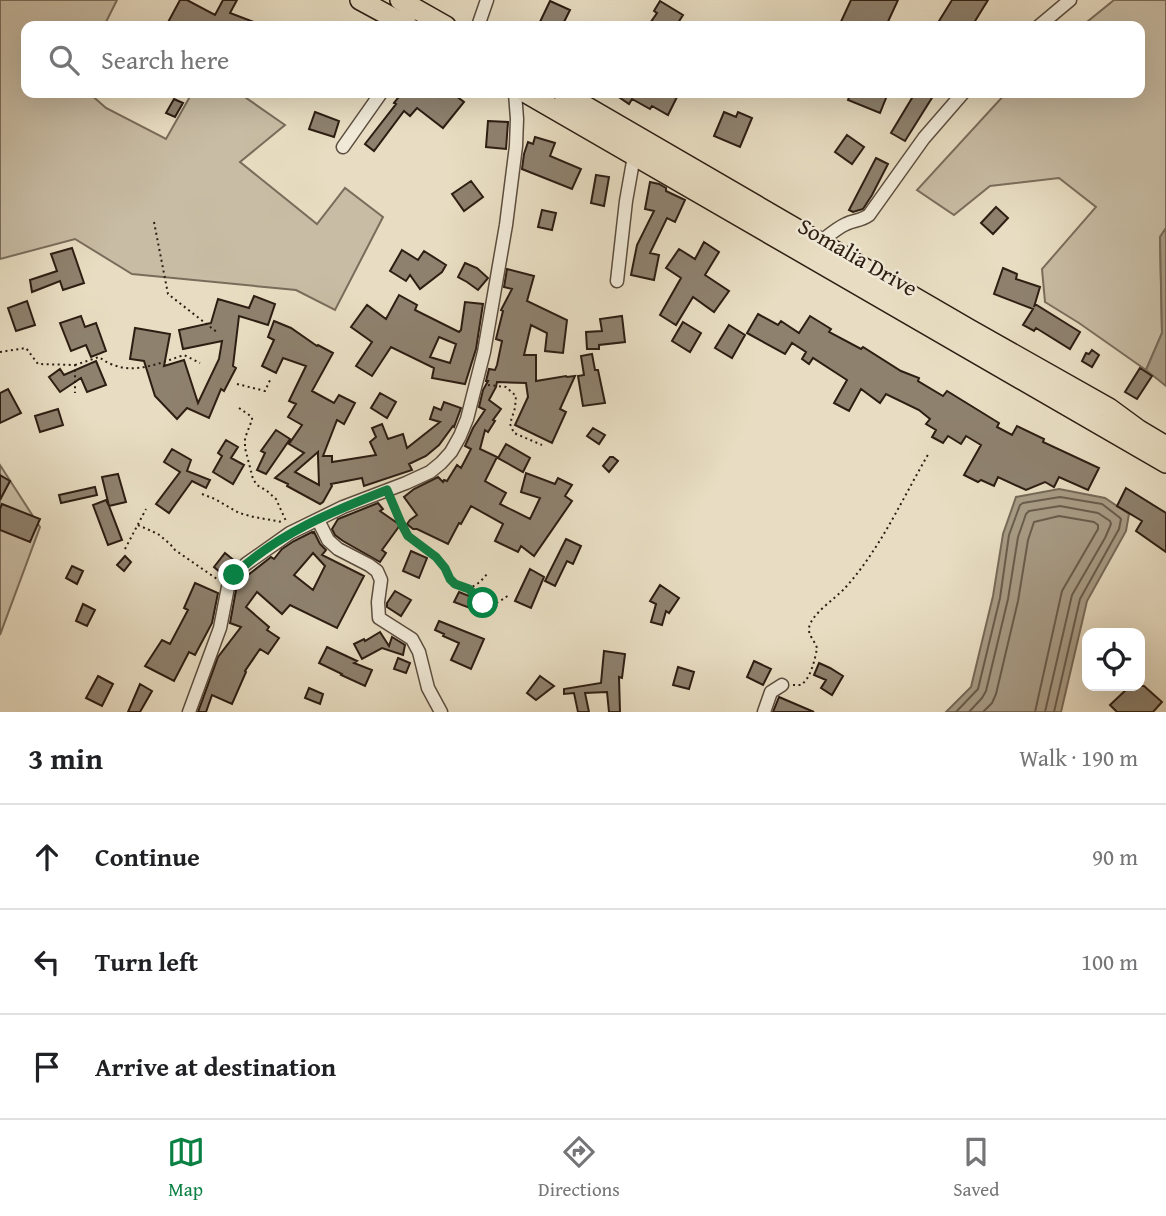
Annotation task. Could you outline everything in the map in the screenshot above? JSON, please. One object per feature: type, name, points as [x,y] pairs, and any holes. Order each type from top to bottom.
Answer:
[{"type":"main road","points":[[360,0],[399,21]]},
{"type":"main road","points":[[400,0],[437,21]]},
{"type":"main road","name":"Somalia Drive","points":[[535,98],[1166,463]]},
{"type":"main road","name":"Somalia Drive","points":[[572,98],[1109,408],[1166,446]]},
{"type":"street","points":[[480,21],[487,0]]},
{"type":"street","points":[[1046,21],[1070,0]]},
{"type":"street","points":[[343,147],[377,98]]},
{"type":"street","points":[[189,712],[220,628],[228,587],[234,575],[290,533],[343,507],[430,472],[451,452],[460,436],[477,384],[486,340],[512,180],[516,146],[515,98]]},
{"type":"street","points":[[820,242],[841,226],[869,215],[924,138],[959,98]]},
{"type":"street","points":[[617,281],[634,156]]},
{"type":"street","points":[[318,520],[328,540],[338,549],[377,571],[381,580],[379,618],[412,639],[419,652],[428,688],[441,712]]},
{"type":"street","points":[[764,712],[771,692],[782,685]]},
{"type":"path","points":[[154,222],[168,294],[218,333]]},
{"type":"path","points":[[0,352],[26,348],[38,364],[75,365],[99,357],[111,366],[134,369],[184,355],[200,363]]},
{"type":"path","points":[[75,365],[75,394]]},
{"type":"path","points":[[237,384],[265,391],[271,379]]},
{"type":"path","points":[[477,384],[506,387],[516,396],[510,424],[514,433],[541,446]]},
{"type":"path","points":[[202,494],[239,513],[286,523],[276,499],[253,479],[245,448],[245,438],[252,425],[252,416],[239,408]]},
{"type":"path","points":[[782,685],[802,685],[810,676],[817,648],[809,633],[810,624],[845,588],[871,552],[897,514],[929,453]]},
{"type":"path","points":[[387,490],[408,536],[436,557],[455,584],[469,589],[490,606],[509,595]]},
{"type":"path","points":[[125,549],[146,509]]},
{"type":"path","points":[[138,525],[158,534],[175,550],[228,587]]},
{"type":"path","points":[[469,589],[488,573]]},
{"type":"shaded area","points":[[0,0],[117,0],[106,21],[21,21],[21,98],[95,98],[106,108],[166,139],[189,98],[246,98],[285,125],[240,162],[317,224],[345,188],[383,217],[335,310],[296,290],[132,274],[75,239],[0,259]]},
{"type":"shaded area","points":[[1114,0],[1166,0],[1166,228],[1160,237],[1162,333],[1146,370],[1045,302],[1042,269],[1096,207],[1059,178],[990,186],[954,215],[917,190],[1001,98],[1145,98],[1145,21],[1088,21]]},
{"type":"shaded area","points":[[0,465],[40,527],[0,635]]},
{"type":"water","points":[[1166,228],[1166,386],[1146,370],[1162,333],[1160,237]]},
{"type":"water","points":[[1059,489],[1105,498],[1129,514],[1126,531],[1087,601],[1061,712],[946,712],[971,687],[993,596],[1003,534],[1016,497]]},
{"type":"building","points":[[180,0],[187,0],[215,15],[223,0],[237,0],[230,13],[251,21],[169,21]]},
{"type":"building","points":[[851,0],[898,0],[888,21],[841,21]]},
{"type":"building","points":[[952,0],[988,0],[975,21],[939,21]]},
{"type":"building","points":[[550,1],[570,10],[564,21],[540,21]]},
{"type":"building","points":[[660,1],[683,15],[679,21],[651,21],[657,13],[654,11]]},
{"type":"building","points":[[398,98],[459,98],[464,102],[443,128],[417,108],[410,116],[404,111],[374,151],[365,144],[396,104],[394,103]]},
{"type":"building","points":[[620,98],[676,98],[668,115],[632,99],[629,104]]},
{"type":"building","points":[[849,98],[886,98],[880,113],[848,100]]},
{"type":"building","points":[[912,98],[932,98],[905,141],[891,133]]},
{"type":"building","points":[[174,99],[183,103],[175,117],[166,113]]},
{"type":"building","points":[[315,112],[339,121],[334,137],[309,129]]},
{"type":"building","points":[[724,112],[736,117],[738,112],[752,118],[740,147],[714,136]]},
{"type":"building","points":[[488,121],[508,122],[506,149],[486,147]]},
{"type":"building","points":[[847,135],[864,147],[852,164],[835,152]]},
{"type":"building","points":[[535,137],[555,143],[550,156],[581,169],[572,189],[522,169],[528,142],[533,144]]},
{"type":"building","points":[[876,158],[888,164],[863,209],[853,212],[849,210]]},
{"type":"building","points":[[596,175],[609,177],[604,206],[591,203]]},
{"type":"building","points":[[471,181],[483,197],[464,211],[452,194]]},
{"type":"building","points":[[650,182],[659,184],[666,188],[666,191],[685,200],[675,222],[667,218],[650,253],[659,255],[654,280],[631,275],[637,245],[654,211],[645,209]]},
{"type":"building","points":[[996,207],[1008,218],[993,234],[981,223]]},
{"type":"building","points":[[542,210],[556,213],[552,230],[538,227]]},
{"type":"building","points":[[704,242],[719,252],[705,275],[729,291],[714,312],[693,297],[676,325],[660,315],[681,278],[666,268],[679,249],[695,259]]},
{"type":"building","points":[[72,248],[84,283],[63,290],[60,281],[32,292],[30,280],[57,271],[51,254]]},
{"type":"building","points":[[402,250],[418,260],[424,251],[446,265],[442,272],[420,289],[410,275],[406,281],[390,271]]},
{"type":"building","points":[[465,263],[477,268],[488,278],[478,290],[458,277]]},
{"type":"building","points":[[1003,268],[1017,274],[1016,279],[1040,287],[1034,307],[1035,304],[1080,332],[1070,349],[1036,328],[1034,331],[1023,325],[1033,309],[994,294]]},
{"type":"building","points":[[507,269],[534,276],[527,301],[567,320],[563,353],[545,351],[547,333],[531,325],[524,355],[536,355],[536,381],[575,376],[560,409],[566,412],[552,443],[515,425],[528,397],[526,383],[497,382],[489,400],[501,409],[488,432],[485,430],[480,449],[497,457],[485,481],[506,493],[500,504],[530,519],[540,498],[521,492],[526,473],[555,484],[558,478],[572,485],[565,496],[572,501],[534,556],[521,546],[518,552],[495,541],[503,524],[471,506],[448,544],[413,529],[407,524],[417,515],[404,497],[438,477],[443,482],[447,481],[457,465],[461,468],[471,449],[465,446],[485,410],[479,407],[483,390],[488,381],[489,369],[495,370],[497,365],[502,341],[496,339],[503,311],[501,310],[512,289],[504,287]]},
{"type":"building","points":[[399,295],[417,305],[415,310],[459,332],[465,302],[483,304],[476,349],[465,384],[432,378],[434,368],[391,347],[372,376],[356,366],[372,342],[351,327],[367,305],[386,319]],"holes":[[[439,337],[456,344],[450,363],[430,357]]]},
{"type":"building","points":[[254,296],[275,304],[268,325],[239,316],[233,366],[236,368],[224,391],[221,389],[209,418],[187,408],[177,419],[155,396],[144,361],[130,359],[135,328],[170,334],[164,366],[184,360],[198,403],[219,359],[222,341],[183,349],[179,330],[211,323],[218,299],[249,308]]},
{"type":"building","points":[[27,301],[35,325],[16,331],[8,308]]},
{"type":"building","points":[[758,314],[778,325],[781,321],[799,333],[810,316],[831,329],[829,332],[861,349],[863,347],[901,371],[919,378],[918,381],[943,396],[947,391],[999,423],[997,427],[1012,435],[1017,426],[1044,439],[1043,442],[1099,468],[1088,490],[1059,477],[1054,487],[1045,482],[1026,490],[998,477],[994,486],[981,480],[978,482],[964,475],[981,445],[966,436],[961,444],[948,436],[943,443],[932,437],[936,430],[926,424],[930,419],[919,410],[886,394],[880,403],[861,389],[849,411],[834,403],[847,380],[813,358],[809,364],[802,359],[806,352],[792,343],[785,354],[747,333]]},
{"type":"building","points":[[81,316],[85,327],[96,323],[106,351],[91,357],[86,345],[71,351],[60,323]]},
{"type":"building","points":[[622,316],[625,342],[599,345],[599,349],[587,349],[586,332],[602,331],[600,319]]},
{"type":"building","points":[[274,321],[333,353],[312,391],[334,403],[339,395],[355,403],[344,424],[337,420],[323,456],[332,456],[332,462],[376,455],[370,442],[376,437],[372,428],[382,424],[388,439],[403,434],[407,448],[440,422],[430,419],[434,407],[441,410],[444,402],[461,408],[454,427],[426,456],[409,464],[412,470],[364,486],[362,478],[331,484],[320,504],[275,478],[304,453],[289,444],[302,425],[288,417],[296,404],[289,401],[306,366],[283,358],[276,373],[262,366],[274,340],[268,337]],"holes":[[[318,452],[319,485],[295,472]]]},
{"type":"building","points":[[683,322],[701,333],[690,352],[672,341]]},
{"type":"building","points":[[729,325],[745,335],[732,358],[715,348]]},
{"type":"building","points":[[1092,350],[1099,355],[1092,367],[1082,361],[1086,353],[1089,354]]},
{"type":"building","points":[[592,354],[605,403],[583,406],[578,376],[584,375],[581,356]]},
{"type":"building","points":[[96,361],[106,385],[87,392],[81,378],[60,392],[49,377],[60,369],[64,375]]},
{"type":"building","points":[[1140,368],[1152,376],[1137,399],[1125,392]]},
{"type":"building","points":[[8,389],[21,413],[0,423],[0,393]]},
{"type":"building","points":[[380,393],[396,402],[387,418],[371,408]]},
{"type":"building","points":[[58,409],[63,425],[40,432],[35,416]]},
{"type":"building","points":[[593,428],[605,435],[599,444],[587,436]]},
{"type":"building","points":[[276,430],[290,439],[266,474],[257,470],[265,453],[261,451]]},
{"type":"building","points":[[226,440],[238,447],[231,458],[244,465],[233,484],[213,472],[222,456],[218,453]]},
{"type":"building","points":[[506,444],[530,458],[523,472],[498,458]]},
{"type":"building","points":[[172,449],[191,460],[187,471],[210,480],[206,488],[192,481],[169,513],[156,504],[180,472],[164,462]]},
{"type":"building","points":[[610,457],[618,461],[609,472],[603,466]]},
{"type":"building","points":[[118,474],[126,502],[109,506],[102,477]]},
{"type":"building","points":[[0,475],[10,481],[0,500]]},
{"type":"building","points":[[95,487],[97,495],[61,503],[59,495]]},
{"type":"building","points":[[1126,488],[1166,513],[1166,552],[1136,531],[1142,521],[1117,506]]},
{"type":"building","points":[[106,500],[122,540],[108,545],[93,505]]},
{"type":"building","points":[[378,503],[383,509],[380,511],[400,525],[382,550],[386,553],[380,562],[343,541],[332,529],[338,519]]},
{"type":"building","points":[[2,504],[40,519],[30,542],[0,530]]},
{"type":"building","points":[[314,532],[326,550],[322,555],[364,576],[337,628],[290,605],[282,614],[257,592],[246,607],[269,627],[267,630],[279,638],[268,654],[260,649],[245,671],[232,704],[212,695],[206,712],[198,712],[218,657],[241,627],[230,623],[236,590],[245,580],[243,579],[271,557],[274,559],[294,541]],"holes":[[[313,553],[325,566],[313,590],[294,575]]]},
{"type":"building","points":[[566,539],[581,546],[573,564],[567,561],[555,586],[545,581]]},
{"type":"building","points":[[411,551],[427,558],[419,578],[403,571]]},
{"type":"building","points":[[225,553],[236,562],[230,567],[228,565],[221,573],[214,567]]},
{"type":"building","points":[[125,556],[131,562],[124,571],[117,565]]},
{"type":"building","points":[[72,566],[83,571],[77,584],[66,578]]},
{"type":"building","points":[[530,569],[544,577],[531,608],[515,601]]},
{"type":"building","points":[[195,583],[218,593],[212,623],[195,655],[189,652],[174,681],[145,666],[162,640],[170,644],[188,610],[184,608]]},
{"type":"building","points":[[660,585],[679,598],[669,613],[666,611],[662,625],[651,622],[656,604],[650,601]]},
{"type":"building","points":[[395,591],[411,600],[401,616],[387,607]]},
{"type":"building","points":[[459,592],[474,598],[470,608],[454,602]]},
{"type":"building","points":[[83,604],[95,610],[87,626],[76,621]]},
{"type":"building","points":[[439,621],[484,639],[471,669],[451,660],[459,643],[435,630]]},
{"type":"building","points":[[380,632],[389,646],[392,637],[405,645],[403,655],[382,648],[362,659],[354,644]]},
{"type":"building","points":[[327,647],[372,670],[365,686],[319,663]]},
{"type":"building","points":[[604,651],[625,654],[622,678],[619,677],[620,712],[609,712],[607,692],[585,693],[589,712],[578,712],[574,693],[564,694],[564,689],[601,683]]},
{"type":"building","points":[[398,658],[410,663],[406,673],[394,669]]},
{"type":"building","points":[[754,661],[771,669],[763,685],[747,677]]},
{"type":"building","points":[[819,663],[843,676],[832,695],[821,688],[826,680],[814,675]]},
{"type":"building","points":[[678,667],[694,672],[689,689],[673,685]]},
{"type":"building","points":[[98,676],[113,684],[102,706],[86,698]]},
{"type":"building","points":[[540,676],[554,686],[536,700],[527,693]]},
{"type":"building","points":[[140,684],[152,691],[140,712],[128,712]]},
{"type":"building","points":[[1145,687],[1162,702],[1153,712],[1117,712],[1110,705],[1125,691],[1145,691]]},
{"type":"building","points":[[309,688],[323,694],[320,704],[305,698]]},
{"type":"building","points":[[779,697],[814,712],[773,712]]},
{"type":"route","points":[[234,575],[290,533],[343,507],[387,490],[408,536],[436,557],[455,584],[469,589],[483,603]]}]
